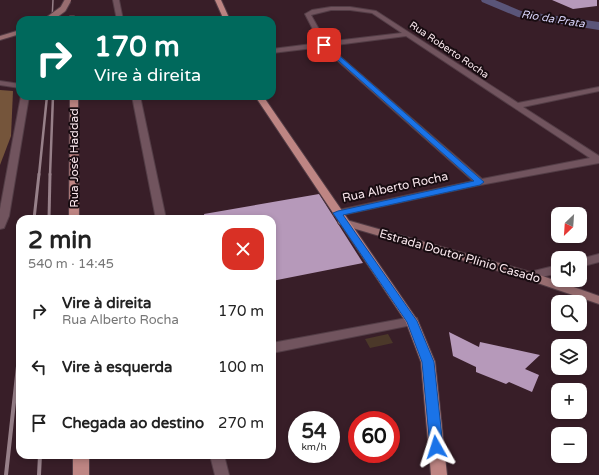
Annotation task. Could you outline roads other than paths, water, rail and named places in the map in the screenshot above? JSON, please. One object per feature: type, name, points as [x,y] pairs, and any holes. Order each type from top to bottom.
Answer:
[{"type":"main road","points":[[55,16],[65,7],[68,0]]},
{"type":"main road","points":[[218,0],[225,16]]},
{"type":"main road","points":[[0,38],[16,33]]},
{"type":"main road","name":"Rua José Haddad","points":[[74,100],[74,215]]},
{"type":"main road","points":[[262,100],[412,321],[428,362],[439,475]]},
{"type":"main road","name":"Estrada Doutor Plínio Casado","points":[[340,217],[530,276],[599,300]]},
{"type":"main road","points":[[81,459],[81,475]]},
{"type":"street","points":[[116,0],[119,16]]},
{"type":"street","name":"Rua Roberto Rocha","points":[[324,45],[308,16],[310,13],[334,9],[368,10],[382,16],[515,106],[598,159]]},
{"type":"street","points":[[276,51],[408,34]]},
{"type":"street","points":[[324,45],[480,182]]},
{"type":"street","points":[[0,83],[16,85]]},
{"type":"street","points":[[515,106],[599,90]]},
{"type":"street","points":[[0,226],[4,216],[24,100]]},
{"type":"street","points":[[137,100],[160,215]]},
{"type":"street","name":"Rua Alberto Rocha","points":[[340,217],[480,182],[598,159]]},
{"type":"street","points":[[587,261],[599,258]]},
{"type":"street","points":[[530,276],[551,271]]},
{"type":"street","points":[[276,347],[412,321]]},
{"type":"street","points":[[218,459],[222,475]]},
{"type":"waterway","name":"Rio da Prata","points":[[486,0],[518,14],[599,26]]},
{"type":"railway","points":[[52,16],[53,0]]},
{"type":"railway","points":[[39,175],[47,100]]},
{"type":"railway","points":[[50,175],[53,100]]},
{"type":"railway","points":[[34,215],[39,174]]},
{"type":"railway","points":[[49,215],[50,174]]},
{"type":"railway","points":[[6,475],[16,384]]},
{"type":"railway","points":[[39,475],[40,459]]}]
